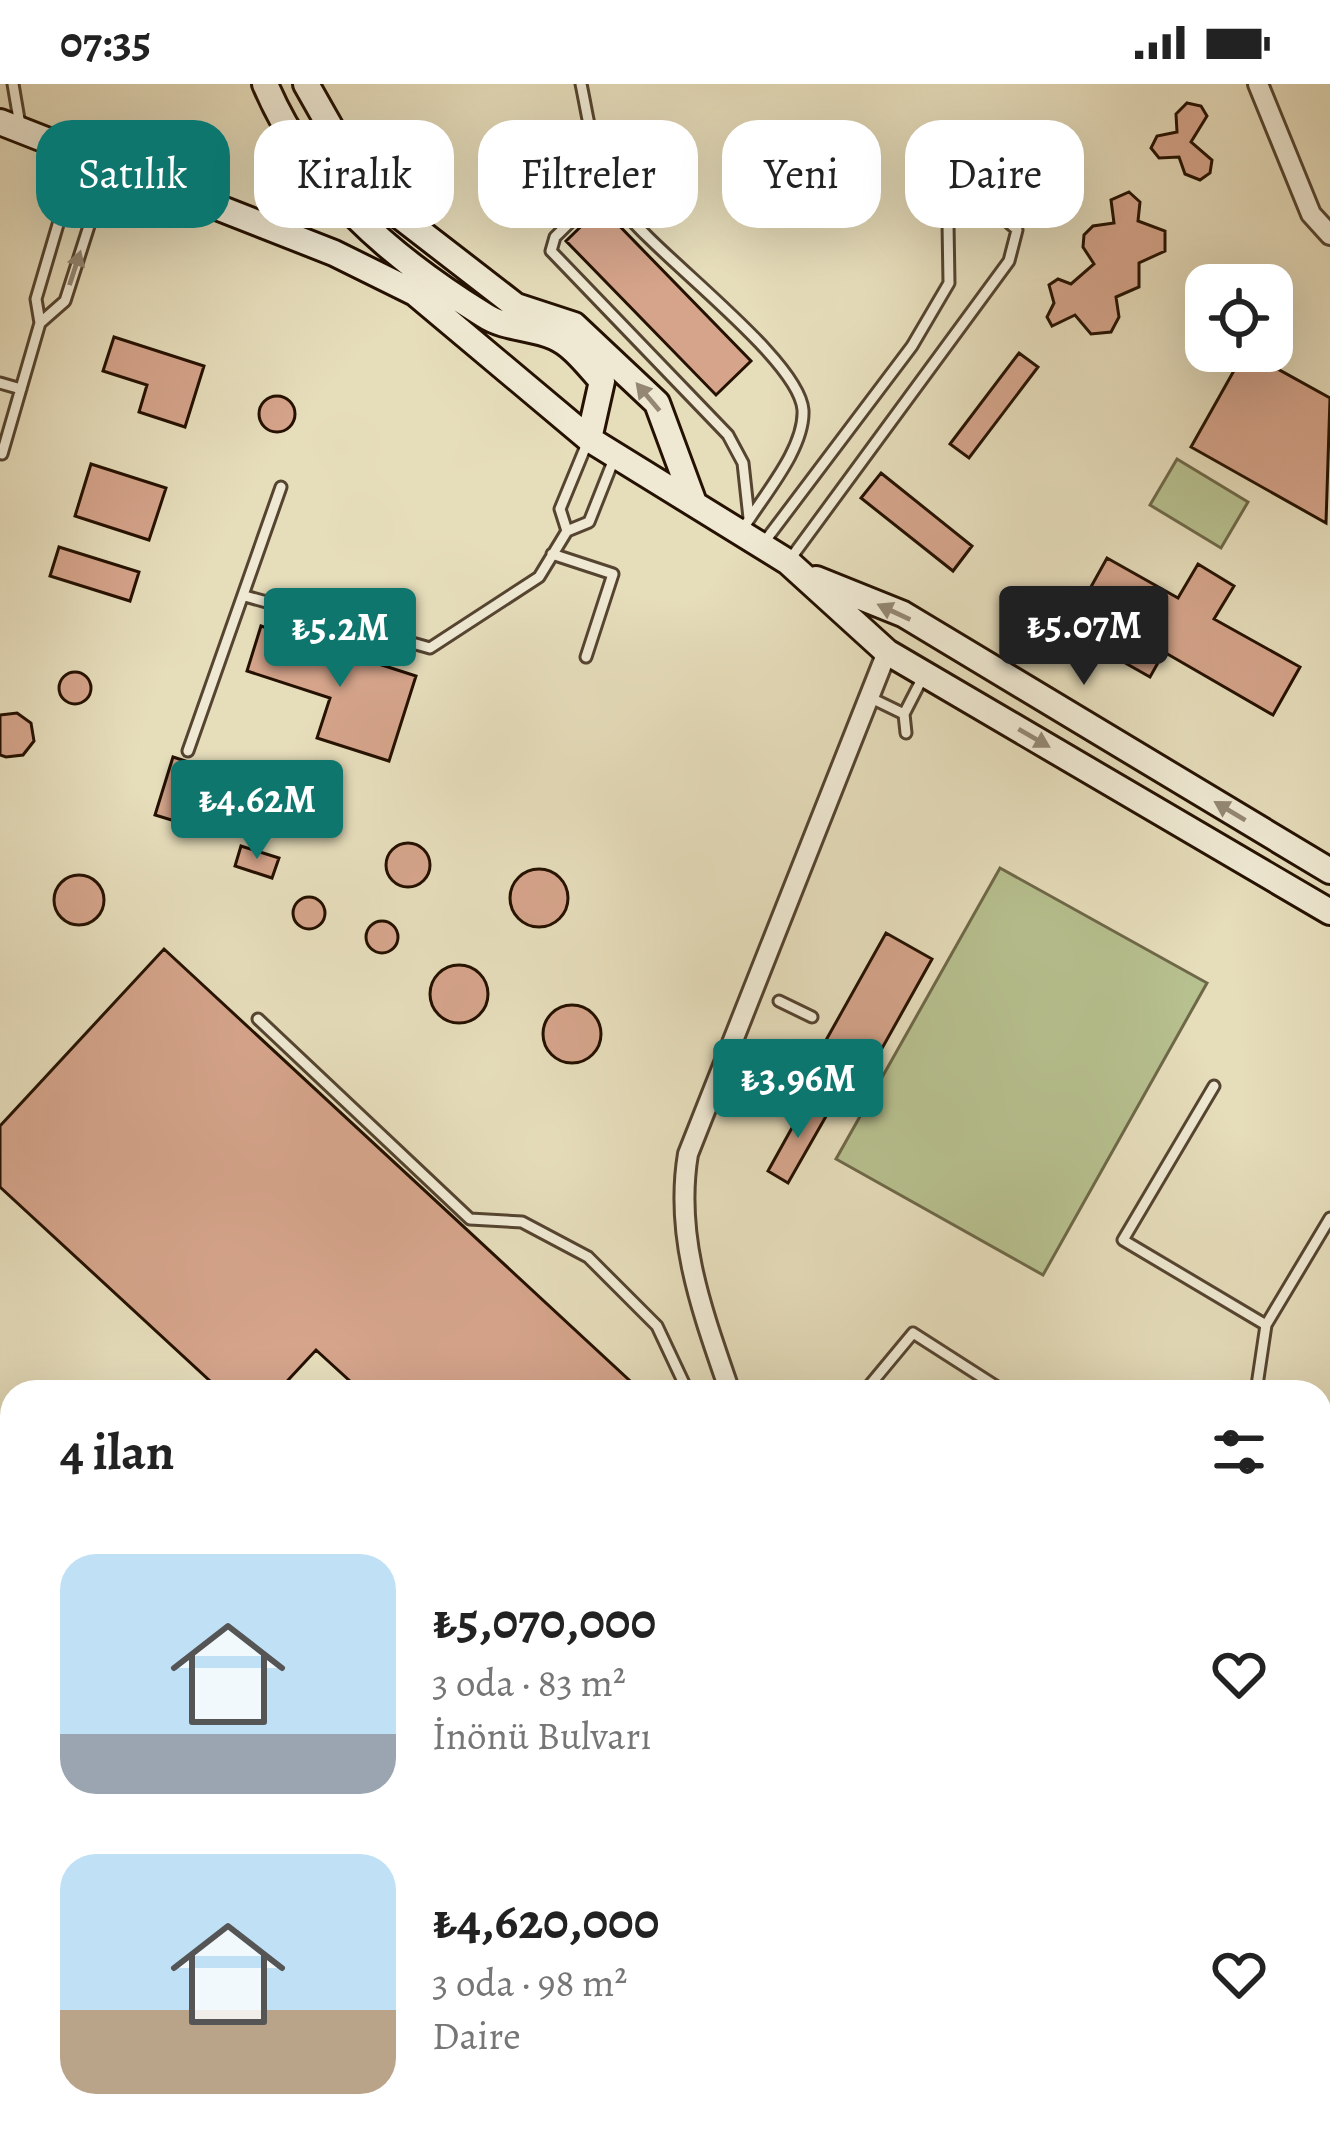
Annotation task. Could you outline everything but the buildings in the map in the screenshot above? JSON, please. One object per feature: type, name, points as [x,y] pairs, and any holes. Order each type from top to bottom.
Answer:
[{"type":"street","points":[[265,84],[293,147],[345,212],[487,318],[553,336],[602,381],[589,439]]},
{"type":"street","points":[[306,84],[326,120]]},
{"type":"street","points":[[1258,84],[1311,214],[1330,235]]},
{"type":"street","points":[[230,213],[334,253],[415,293],[589,439],[751,532],[887,652],[1330,912]]},
{"type":"street","points":[[378,236],[384,228]]},
{"type":"street","points":[[415,228],[516,307],[574,325],[657,403],[694,503]]},
{"type":"street","points":[[415,263],[433,242]]},
{"type":"street","points":[[454,293],[472,273]]},
{"type":"street","points":[[796,568],[903,614],[1330,871]]},
{"type":"street","points":[[726,1380],[690,1266],[680,1204],[688,1154],[887,652]]},
{"type":"lane","points":[[10,126],[14,84]]},
{"type":"lane","points":[[581,84],[588,120]]},
{"type":"lane","points":[[751,532],[921,330],[949,284],[948,224],[972,190],[1017,230],[1009,261],[796,568]]},
{"type":"lane","points":[[2,454],[40,323],[36,299],[57,228]]},
{"type":"lane","points":[[40,323],[64,301],[88,228]]},
{"type":"lane","points":[[564,228],[551,241],[551,251],[728,434],[742,463],[751,532]]},
{"type":"lane","points":[[642,228],[780,366],[801,400],[798,437],[751,532]]},
{"type":"lane","points":[[0,383],[21,389]]},
{"type":"lane","points":[[567,531],[560,509],[589,439]]},
{"type":"lane","points":[[245,596],[430,648],[538,577],[567,531],[589,522],[616,454]]},
{"type":"lane","points":[[188,751],[225,635],[245,596],[281,487]]},
{"type":"lane","points":[[553,554],[613,574],[586,657]]},
{"type":"lane","points":[[906,734],[904,713],[924,674]]},
{"type":"lane","points":[[869,698],[904,713]]},
{"type":"lane","points":[[778,1000],[812,1018]]},
{"type":"lane","points":[[258,1019],[470,1219],[522,1222],[588,1256],[657,1326],[682,1380]]},
{"type":"lane","points":[[1214,1086],[1123,1240],[1266,1324]]},
{"type":"lane","points":[[1258,1380],[1266,1324],[1330,1218]]},
{"type":"lane","points":[[874,1380],[913,1334],[986,1380]]},
{"type":"green space","points":[[1177,459],[1248,502],[1221,548],[1150,505]]},
{"type":"green space","points":[[1000,868],[1207,983],[1043,1275],[836,1159]]}]
